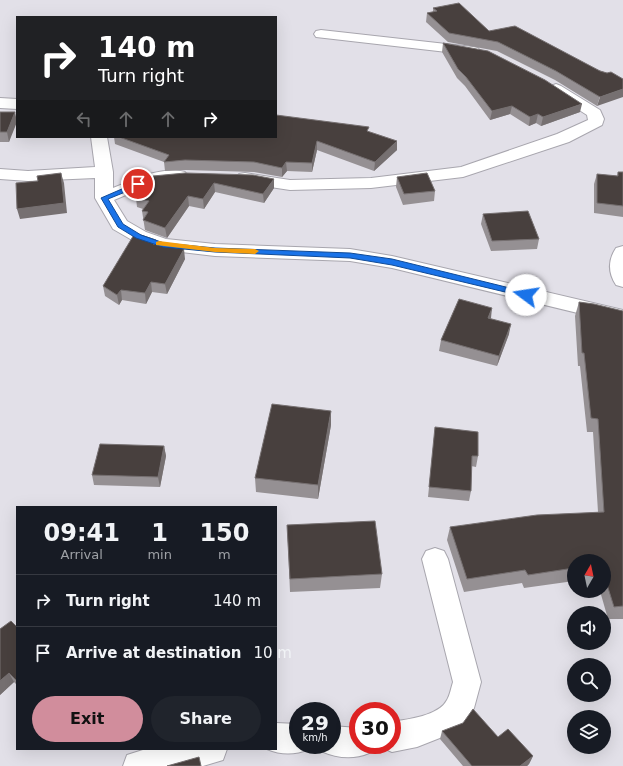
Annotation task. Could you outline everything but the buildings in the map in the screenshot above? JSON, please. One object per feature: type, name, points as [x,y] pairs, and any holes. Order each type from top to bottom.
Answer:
[{"type":"street","points":[[321,34],[457,48],[491,55]]},
{"type":"street","points":[[231,177],[254,178],[290,185],[371,183],[463,172],[563,138],[596,122],[594,113],[542,81]]},
{"type":"street","points":[[0,103],[16,104]]},
{"type":"street","points":[[99,138],[104,172],[104,198],[120,225],[139,236],[163,245],[215,250],[350,255],[392,262],[623,317]]},
{"type":"street","points":[[0,174],[28,176],[104,172]]},
{"type":"street","points":[[104,198],[149,179],[193,176]]},
{"type":"street","points":[[623,252],[620,257],[620,271],[623,281]]},
{"type":"street","points":[[401,735],[417,732],[450,720],[459,708],[467,682],[435,559]]},
{"type":"street","points":[[277,738],[289,739]]},
{"type":"street","points":[[138,766],[208,750]]},
{"type":"slow traffic","points":[[159,243],[163,245],[215,250],[255,251]]},
{"type":"route","points":[[138,184],[104,198],[120,225],[139,236],[163,245],[215,250],[350,255],[392,262],[526,295]]}]
